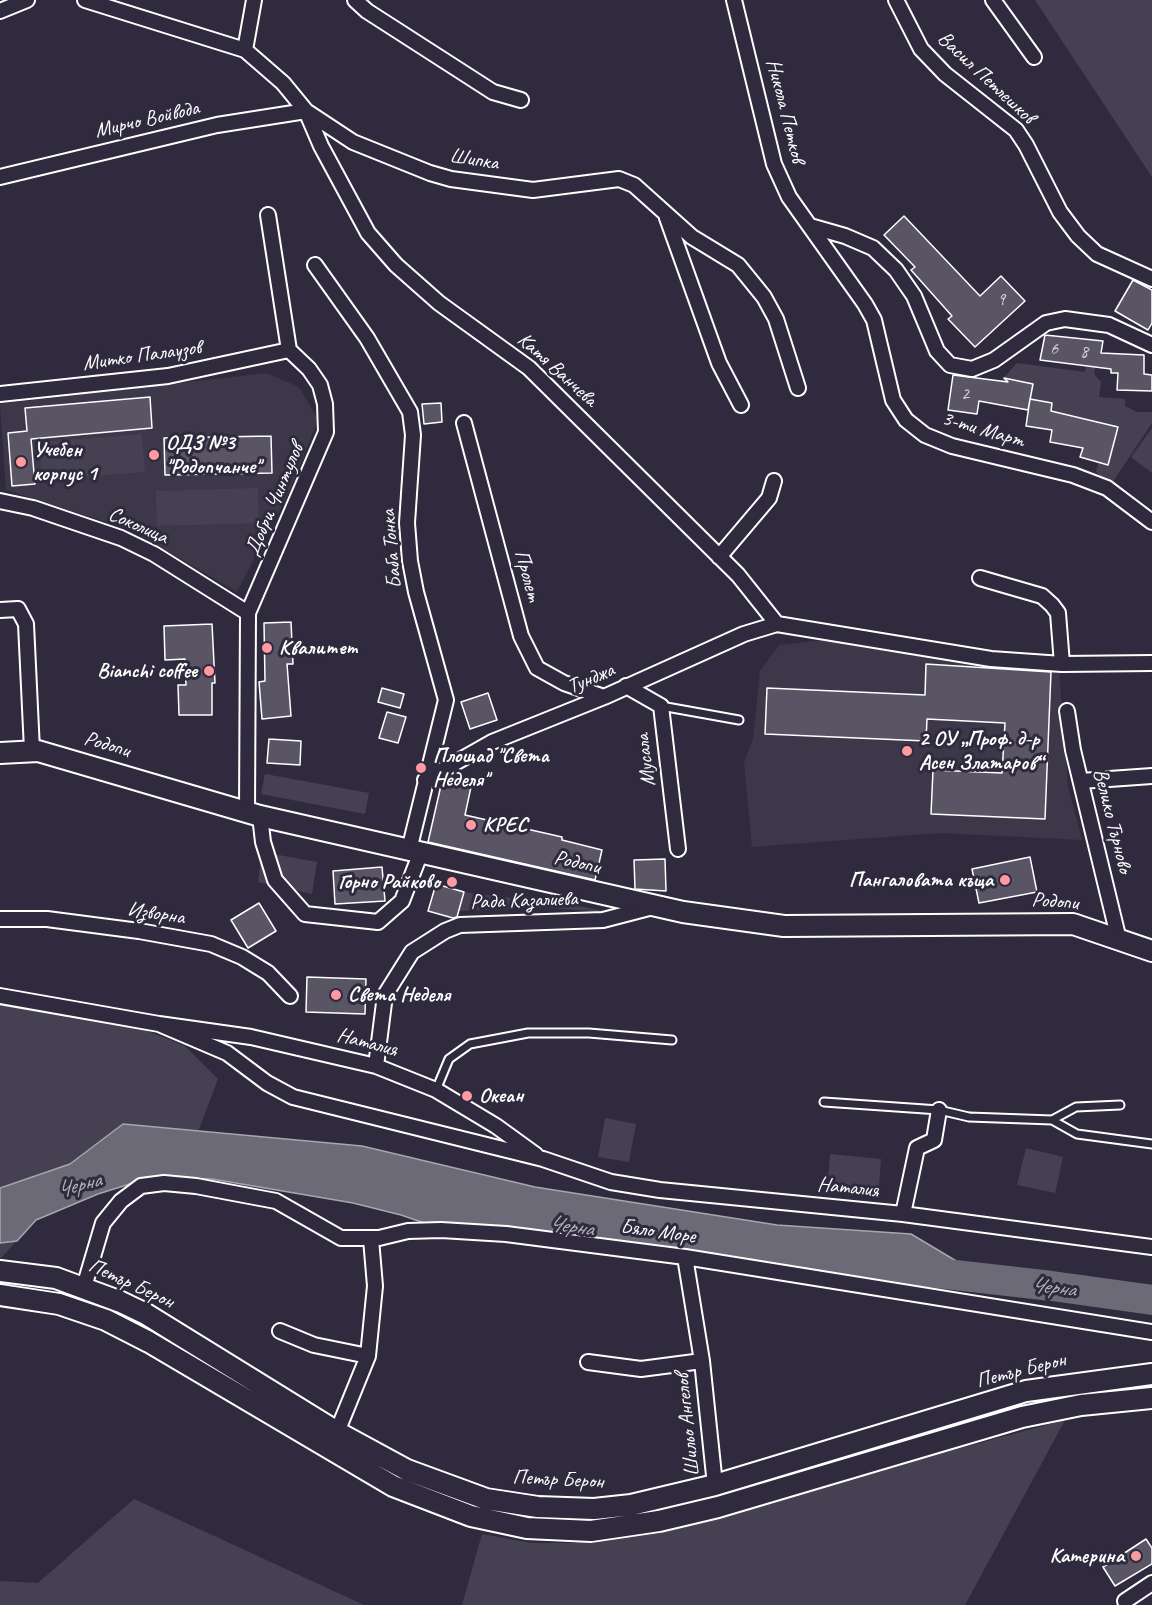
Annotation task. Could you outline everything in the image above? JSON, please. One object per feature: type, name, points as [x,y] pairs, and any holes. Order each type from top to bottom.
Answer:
[{"type":"main road","name":"Родопи","points":[[0,753],[32,750],[71,759],[254,814],[683,912],[784,926],[1073,924],[1152,951]]},
{"type":"main road","name":"Петър Берон","points":[[0,1271],[56,1278],[84,1287],[146,1314],[337,1432],[407,1470],[486,1499],[520,1505],[565,1509],[631,1505],[715,1485],[1026,1390],[1152,1374]]},
{"type":"main road","name":"Петър Берон","points":[[0,1295],[59,1304],[106,1320],[149,1342],[393,1486],[471,1516],[526,1528],[591,1531],[659,1521],[718,1507],[1030,1415],[1081,1405],[1152,1398]]},
{"type":"street","points":[[0,11],[27,0]]},
{"type":"street","name":"Шипка","points":[[85,0],[245,50],[283,83],[306,111],[353,142],[430,173],[451,179],[533,189],[619,179],[645,194],[692,237],[738,265],[764,297],[784,342],[798,388]]},
{"type":"street","points":[[245,50],[254,0]]},
{"type":"street","points":[[355,0],[367,11],[493,92],[521,100]]},
{"type":"street","name":"Никола Петков","points":[[735,0],[774,164],[789,198],[810,226]]},
{"type":"street","name":"Васил Петлешков","points":[[896,0],[917,41],[929,57],[945,74],[1016,130],[1060,212],[1078,236],[1097,254],[1152,279]]},
{"type":"street","points":[[993,0],[1034,57]]},
{"type":"street","name":"Мирчо Войвода","points":[[0,177],[217,125],[306,111]]},
{"type":"street","name":"Катя Ванчева","points":[[306,111],[321,146],[368,233],[396,265],[439,303],[530,368],[738,575],[777,624]]},
{"type":"street","points":[[268,215],[289,350]]},
{"type":"street","points":[[666,215],[719,363],[741,405]]},
{"type":"street","points":[[810,226],[845,236],[873,248],[896,270],[914,296],[937,351],[950,364],[972,369],[994,360],[1046,323],[1065,319],[1109,325],[1152,345]]},
{"type":"street","name":"3-ти Март","points":[[810,226],[874,320],[893,400],[906,420],[925,435],[952,446],[1073,474],[1107,488],[1152,522]]},
{"type":"street","name":"Баба Тонка","points":[[254,814],[275,880],[305,914],[378,922],[402,901],[415,851],[425,780],[446,700],[416,592],[410,561],[407,523],[413,435],[410,412],[367,338],[315,265]]},
{"type":"street","name":"Митко Палаузов","points":[[0,394],[168,376],[289,350]]},
{"type":"street","name":"Добри Чинтулов","points":[[254,814],[248,614],[326,432],[325,404],[320,385],[309,369],[289,350]]},
{"type":"street","name":"Пролет","points":[[464,423],[521,636],[537,668],[564,683],[604,697]]},
{"type":"street","points":[[719,557],[769,498],[774,481]]},
{"type":"street","name":"Соколица","points":[[0,501],[33,508],[121,538],[154,554],[248,614]]},
{"type":"street","points":[[980,578],[1042,596],[1058,613],[1062,664]]},
{"type":"street","points":[[0,610],[18,609],[26,624],[32,750]]},
{"type":"street","points":[[777,624],[991,659],[1062,664],[1152,663]]},
{"type":"street","name":"Тунджа","points":[[425,780],[492,742],[604,697],[744,634],[777,624]]},
{"type":"street","name":"Мусала","points":[[626,687],[661,706],[678,849]]},
{"type":"street","name":"Велико Търново","points":[[1067,711],[1081,781],[1119,940]]},
{"type":"street","points":[[1081,781],[1152,776]]},
{"type":"street","name":"Рада Казалиева","points":[[376,1066],[385,995],[412,952],[445,931],[460,925],[603,920],[658,906]]},
{"type":"street","name":"Изворна","points":[[0,919],[47,919],[139,931],[211,945],[242,957],[268,973],[290,996]]},
{"type":"street","name":"Наталия","points":[[0,996],[159,1024],[251,1037],[376,1066],[436,1090],[496,1126],[543,1159]]},
{"type":"street","name":"Наталия","points":[[159,1024],[227,1053],[267,1083],[293,1097],[543,1159],[611,1182],[660,1190],[903,1214],[1152,1247]]},
{"type":"street","points":[[903,1214],[916,1148],[934,1140],[939,1110]]},
{"type":"street","name":"Бяло Море","points":[[84,1287],[103,1223],[121,1201],[141,1186],[164,1183],[196,1186],[276,1201],[341,1238],[371,1239],[408,1232],[441,1230],[506,1234],[686,1257],[1152,1332]]},
{"type":"street","points":[[337,1432],[368,1356],[375,1286],[371,1239]]},
{"type":"street","name":"Шильо Ангелов","points":[[686,1257],[702,1361],[715,1485]]},
{"type":"street","points":[[280,1331],[314,1345],[368,1356]]},
{"type":"street","name":"Шильо Ангелов","points":[[588,1362],[641,1369],[702,1361]]},
{"type":"street","points":[[1125,1600],[1152,1583]]},
{"type":"lane","points":[[661,706],[739,720]]},
{"type":"lane","points":[[436,1090],[449,1059],[470,1044],[528,1033],[589,1033],[672,1040]]},
{"type":"lane","points":[[824,1102],[939,1110],[969,1117],[1052,1120],[1077,1134],[1152,1144]]},
{"type":"lane","points":[[1052,1120],[1076,1107],[1120,1105]]},
{"type":"shaded area","points":[[1035,0],[1152,0],[1152,177]]},
{"type":"shaded area","points":[[1089,354],[1098,354],[1094,374],[1101,382],[1099,397],[1125,399],[1125,406],[1137,412],[1152,412],[1152,423],[1108,489],[1096,471],[1110,427],[1089,420],[1040,412],[1042,405],[1019,402],[1017,386],[1001,381],[1017,363],[1085,372]]},
{"type":"shaded area","name":"ОДЗ №3 \"Родопчанче\"","points":[[266,373],[299,387],[318,420],[290,490],[237,592],[131,530],[6,490],[0,404]]},
{"type":"shaded area","points":[[1152,428],[1152,473],[1131,457]]},
{"type":"shaded area","points":[[142,434],[145,472],[42,480],[39,442]]},
{"type":"shaded area","points":[[258,488],[259,523],[157,526],[156,491]]},
{"type":"shaded area","name":"2 ОУ „Проф. д-р Асен Златаров“","points":[[824,640],[928,658],[1059,669],[1068,786],[1082,840],[939,833],[752,847],[744,762],[753,739],[760,671],[779,645]]},
{"type":"shaded area","points":[[265,774],[369,793],[365,814],[261,794]]},
{"type":"shaded area","points":[[262,852],[317,862],[312,894],[258,882]]},
{"type":"shaded area","points":[[464,892],[609,912],[547,908],[458,911]]},
{"type":"shaded area","points":[[0,1004],[132,1025],[185,1046],[218,1079],[199,1129],[98,1194],[36,1220],[0,1259]]},
{"type":"shaded area","points":[[605,1118],[636,1124],[629,1162],[598,1157]]},
{"type":"shaded area","points":[[1026,1148],[1063,1157],[1055,1193],[1017,1185]]},
{"type":"shaded area","points":[[830,1154],[881,1159],[878,1197],[827,1193]]},
{"type":"shaded area","points":[[1065,1420],[965,1605],[462,1605],[482,1534],[531,1543],[575,1543],[656,1530]]},
{"type":"shaded area","points":[[134,1499],[364,1605],[0,1605],[0,1581],[38,1583]]},
{"type":"water","points":[[123,1124],[362,1146],[535,1187],[777,1225],[911,1234],[958,1262],[873,1261],[560,1214],[518,1228],[439,1228],[401,1215],[353,1203],[212,1179],[152,1177],[98,1194],[36,1220],[17,1241],[0,1243],[0,1188],[70,1164]]},
{"type":"building","points":[[904,216],[980,296],[1001,276],[1025,301],[975,347],[948,319],[952,316],[911,270],[915,267],[884,235]]},
{"type":"building","points":[[1133,280],[1152,290],[1152,323],[1148,330],[1115,311]]},
{"type":"building","points":[[1045,335],[1103,341],[1101,353],[1144,355],[1144,374],[1152,375],[1152,391],[1117,390],[1118,373],[1111,373],[1111,369],[1040,360]]},
{"type":"building","points":[[953,375],[1008,382],[1004,378],[1033,384],[1028,410],[979,401],[977,414],[948,410]]},
{"type":"building","name":"Учебен корпус 1","points":[[150,397],[152,428],[31,439],[35,484],[12,486],[8,433],[27,431],[25,408]]},
{"type":"building","points":[[1030,399],[1052,403],[1051,411],[1118,427],[1108,465],[1080,457],[1083,448],[1050,442],[1052,430],[1026,426]]},
{"type":"building","points":[[441,403],[442,422],[424,424],[422,404]]},
{"type":"building","points":[[271,436],[272,473],[165,475],[164,438]]},
{"type":"building","points":[[291,622],[293,664],[287,664],[291,716],[262,719],[259,682],[265,681],[264,623]]},
{"type":"building","points":[[212,624],[215,683],[212,683],[212,715],[179,715],[178,685],[186,685],[185,659],[165,660],[164,626]]},
{"type":"building","points":[[926,664],[1051,672],[1045,819],[931,814],[933,770],[1002,773],[1005,723],[927,719],[926,741],[765,734],[767,688],[925,695]]},
{"type":"building","points":[[382,688],[404,694],[400,708],[378,702]]},
{"type":"building","points":[[488,693],[497,720],[470,729],[461,702]]},
{"type":"building","points":[[387,712],[406,717],[398,743],[379,738]]},
{"type":"building","points":[[269,739],[301,741],[300,765],[267,763]]},
{"type":"building","name":"КРЕС","points":[[442,781],[471,787],[465,815],[562,837],[562,840],[602,850],[595,880],[428,842]]},
{"type":"building","name":"Пангаловата къща","points":[[1030,857],[1037,892],[979,903],[972,869]]},
{"type":"building","points":[[665,859],[666,891],[635,889],[634,860]]},
{"type":"building","points":[[382,867],[385,901],[335,904],[333,871]]},
{"type":"building","points":[[436,884],[464,892],[457,917],[428,911]]},
{"type":"building","points":[[259,903],[276,931],[248,948],[231,920]]},
{"type":"building","name":"Света Неделя","points":[[307,977],[366,979],[365,1014],[306,1012]]},
{"type":"building","name":"Катерина","points":[[1146,1539],[1152,1548],[1152,1564],[1115,1586],[1103,1567]]},
{"type":"waterway","name":"Черна","points":[[496,1215],[707,1247],[1052,1286],[1152,1300]]},
{"type":"place","name":"ОДЗ №3 \"Родопчанче\"","points":[[154,455]]},
{"type":"place","name":"Учебен корпус 1","points":[[21,462]]},
{"type":"place","name":"Квалитет","points":[[267,648]]},
{"type":"place","name":"Bianchi coffee","points":[[209,671]]},
{"type":"place","name":"2 ОУ „Проф. д-р Асен Златаров“","points":[[907,751]]},
{"type":"place","name":"Площад \"Света Неделя\"","points":[[421,768]]},
{"type":"place","name":"КРЕС","points":[[471,825]]},
{"type":"place","name":"Пангаловата къща","points":[[1005,880]]},
{"type":"place","name":"Горно Райково","points":[[452,882]]},
{"type":"place","name":"Света Неделя","points":[[336,995]]},
{"type":"place","name":"Океан","points":[[467,1096]]},
{"type":"place","name":"Катерина","points":[[1136,1556]]}]
